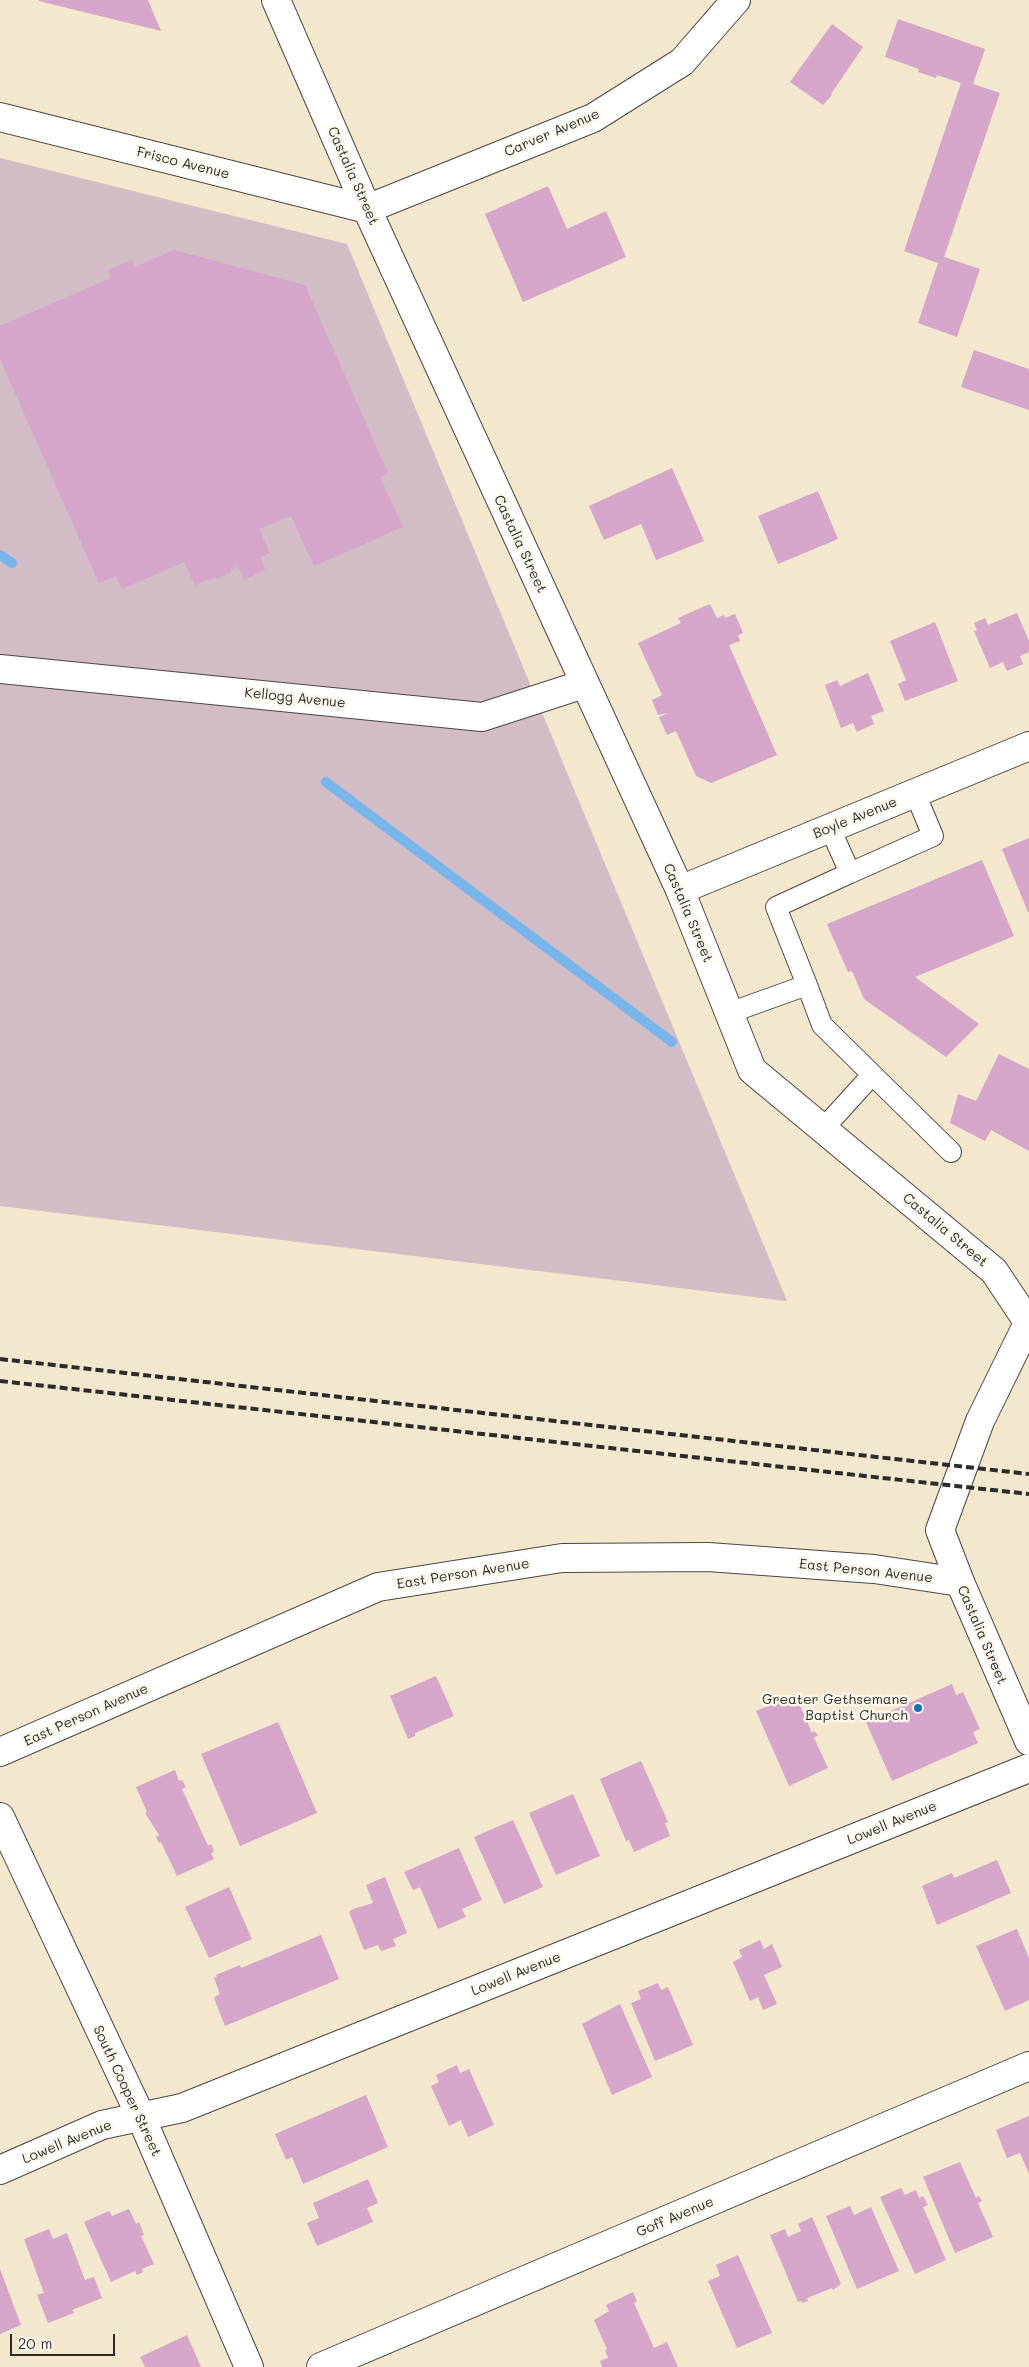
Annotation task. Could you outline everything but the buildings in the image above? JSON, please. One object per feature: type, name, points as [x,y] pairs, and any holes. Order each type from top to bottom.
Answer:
[{"type":"street","name":"Castalia Street","points":[[276,0],[367,209],[680,890],[752,1070],[994,1271],[1029,1321],[980,1420],[940,1530],[960,1582],[1029,1742]]},
{"type":"street","name":"Carver Avenue","points":[[367,209],[593,118],[682,62],[736,0]]},
{"type":"street","name":"Frisco Avenue","points":[[0,117],[367,209]]},
{"type":"street","name":"Kellogg Avenue","points":[[0,669],[482,717],[584,684]]},
{"type":"street","name":"Boyle Avenue","points":[[680,890],[1029,746]]},
{"type":"street","name":"East Person Avenue","points":[[0,1752],[378,1587],[572,1558],[708,1557],[874,1570],[960,1582]]},
{"type":"street","name":"Lowell Avenue","points":[[0,2170],[102,2126],[190,2105],[1029,1768]]},
{"type":"street","name":"South Cooper Street","points":[[0,1817],[141,2117],[249,2367]]},
{"type":"street","name":"Goff Avenue","points":[[321,2367],[1029,2066]]},
{"type":"lane","points":[[915,794],[933,836],[776,907],[822,1025],[951,1152]]},
{"type":"lane","points":[[830,828],[850,873]]},
{"type":"lane","points":[[729,1013],[807,985]]},
{"type":"lane","points":[[823,1129],[872,1075]]},
{"type":"shaded area","points":[[0,158],[347,244],[787,1301],[0,1206]]},
{"type":"waterway","points":[[0,555],[12,563]]},
{"type":"waterway","points":[[326,782],[672,1042]]},
{"type":"railway","points":[[0,1359],[1029,1474]]},
{"type":"railway","points":[[0,1381],[1029,1494]]},
{"type":"place","name":"Greater Gethsemane Baptist Church","points":[[918,1708]]}]
